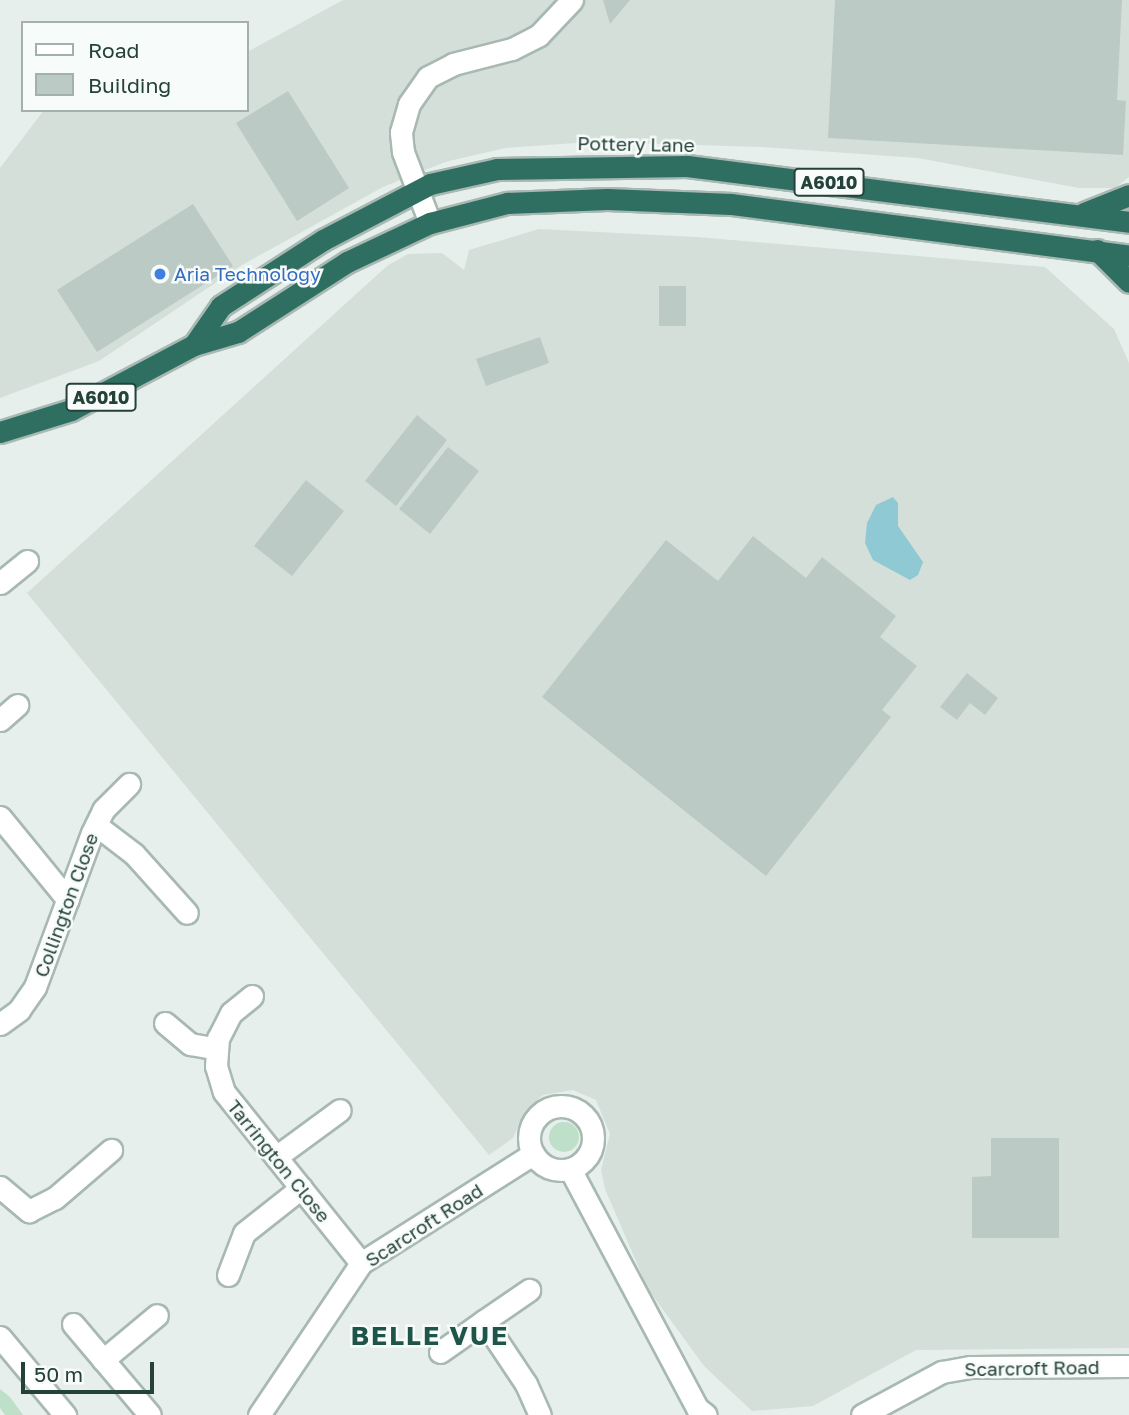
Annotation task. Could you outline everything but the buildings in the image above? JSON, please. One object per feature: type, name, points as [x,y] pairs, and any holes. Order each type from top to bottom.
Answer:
[{"type":"highway","name":"Pottery Lane","points":[[194,345],[221,306],[323,240],[416,190],[507,168],[687,166],[1129,222]]},
{"type":"highway","points":[[1078,214],[1129,195]]},
{"type":"highway","name":"Pottery Lane","points":[[0,432],[97,399],[194,345],[238,332],[347,262],[430,223],[507,203],[670,200],[1129,256]]},
{"type":"highway","points":[[1097,250],[1129,282]]},
{"type":"street","points":[[430,223],[416,190],[401,132],[410,104],[428,77],[530,40],[572,0]]},
{"type":"street","points":[[0,583],[27,561]]},
{"type":"street","points":[[0,720],[17,705]]},
{"type":"street","name":"Collington Close","points":[[0,1024],[19,1010],[36,988],[96,825],[103,810],[129,783]]},
{"type":"street","points":[[0,817],[68,900]]},
{"type":"street","points":[[96,825],[134,854],[187,913]]},
{"type":"street","points":[[165,1023],[190,1044],[217,1049],[231,1013],[251,996]]},
{"type":"street","name":"Tarrington Close","points":[[217,1049],[224,1092],[361,1264]]},
{"type":"street","points":[[569,1107],[586,1118],[593,1138],[587,1158],[570,1169],[549,1168],[533,1154],[530,1133],[540,1115],[569,1107]]},
{"type":"street","points":[[276,1157],[340,1110]]},
{"type":"street","points":[[0,1187],[29,1211],[55,1198],[111,1150]]},
{"type":"street","name":"Scarcroft Road","points":[[259,1415],[361,1264],[533,1154]]},
{"type":"street","points":[[570,1169],[696,1408],[706,1415]]},
{"type":"street","points":[[228,1275],[244,1233],[301,1188]]},
{"type":"street","points":[[440,1352],[529,1290]]},
{"type":"street","points":[[103,1360],[157,1315]]},
{"type":"street","points":[[484,1321],[526,1384],[540,1415]]},
{"type":"street","points":[[73,1324],[150,1415]]},
{"type":"street","points":[[2,1343],[65,1415]]},
{"type":"street","name":"Scarcroft Road","points":[[862,1415],[952,1370],[1129,1366]]},
{"type":"shaded area","points":[[343,0],[1129,0],[1129,177],[1115,188],[1079,188],[918,158],[762,147],[590,142],[505,148],[445,162],[383,187],[242,265],[99,361],[0,398],[0,168],[42,112],[248,112],[248,51]]},
{"type":"shaded area","points":[[539,229],[697,237],[1045,267],[1114,329],[1129,363],[1129,1348],[916,1350],[813,1406],[752,1411],[704,1366],[648,1289],[605,1189],[601,1170],[610,1134],[596,1100],[573,1090],[543,1095],[524,1112],[513,1138],[489,1155],[27,593],[387,266],[408,254],[442,253],[464,270],[469,250]]},
{"type":"green space","points":[[564,1122],[575,1126],[579,1137],[575,1148],[564,1152],[553,1148],[549,1137],[553,1126]]},
{"type":"green space","points":[[0,1389],[10,1397],[23,1415],[5,1415],[0,1408]]},
{"type":"water","points":[[893,497],[898,503],[898,526],[923,562],[918,575],[910,580],[873,560],[865,543],[867,523],[876,505]]},
{"type":"place","name":"Aria Technology","points":[[160,274]]},
{"type":"district","name":"BELLE VUE","points":[[430,1336]]}]
